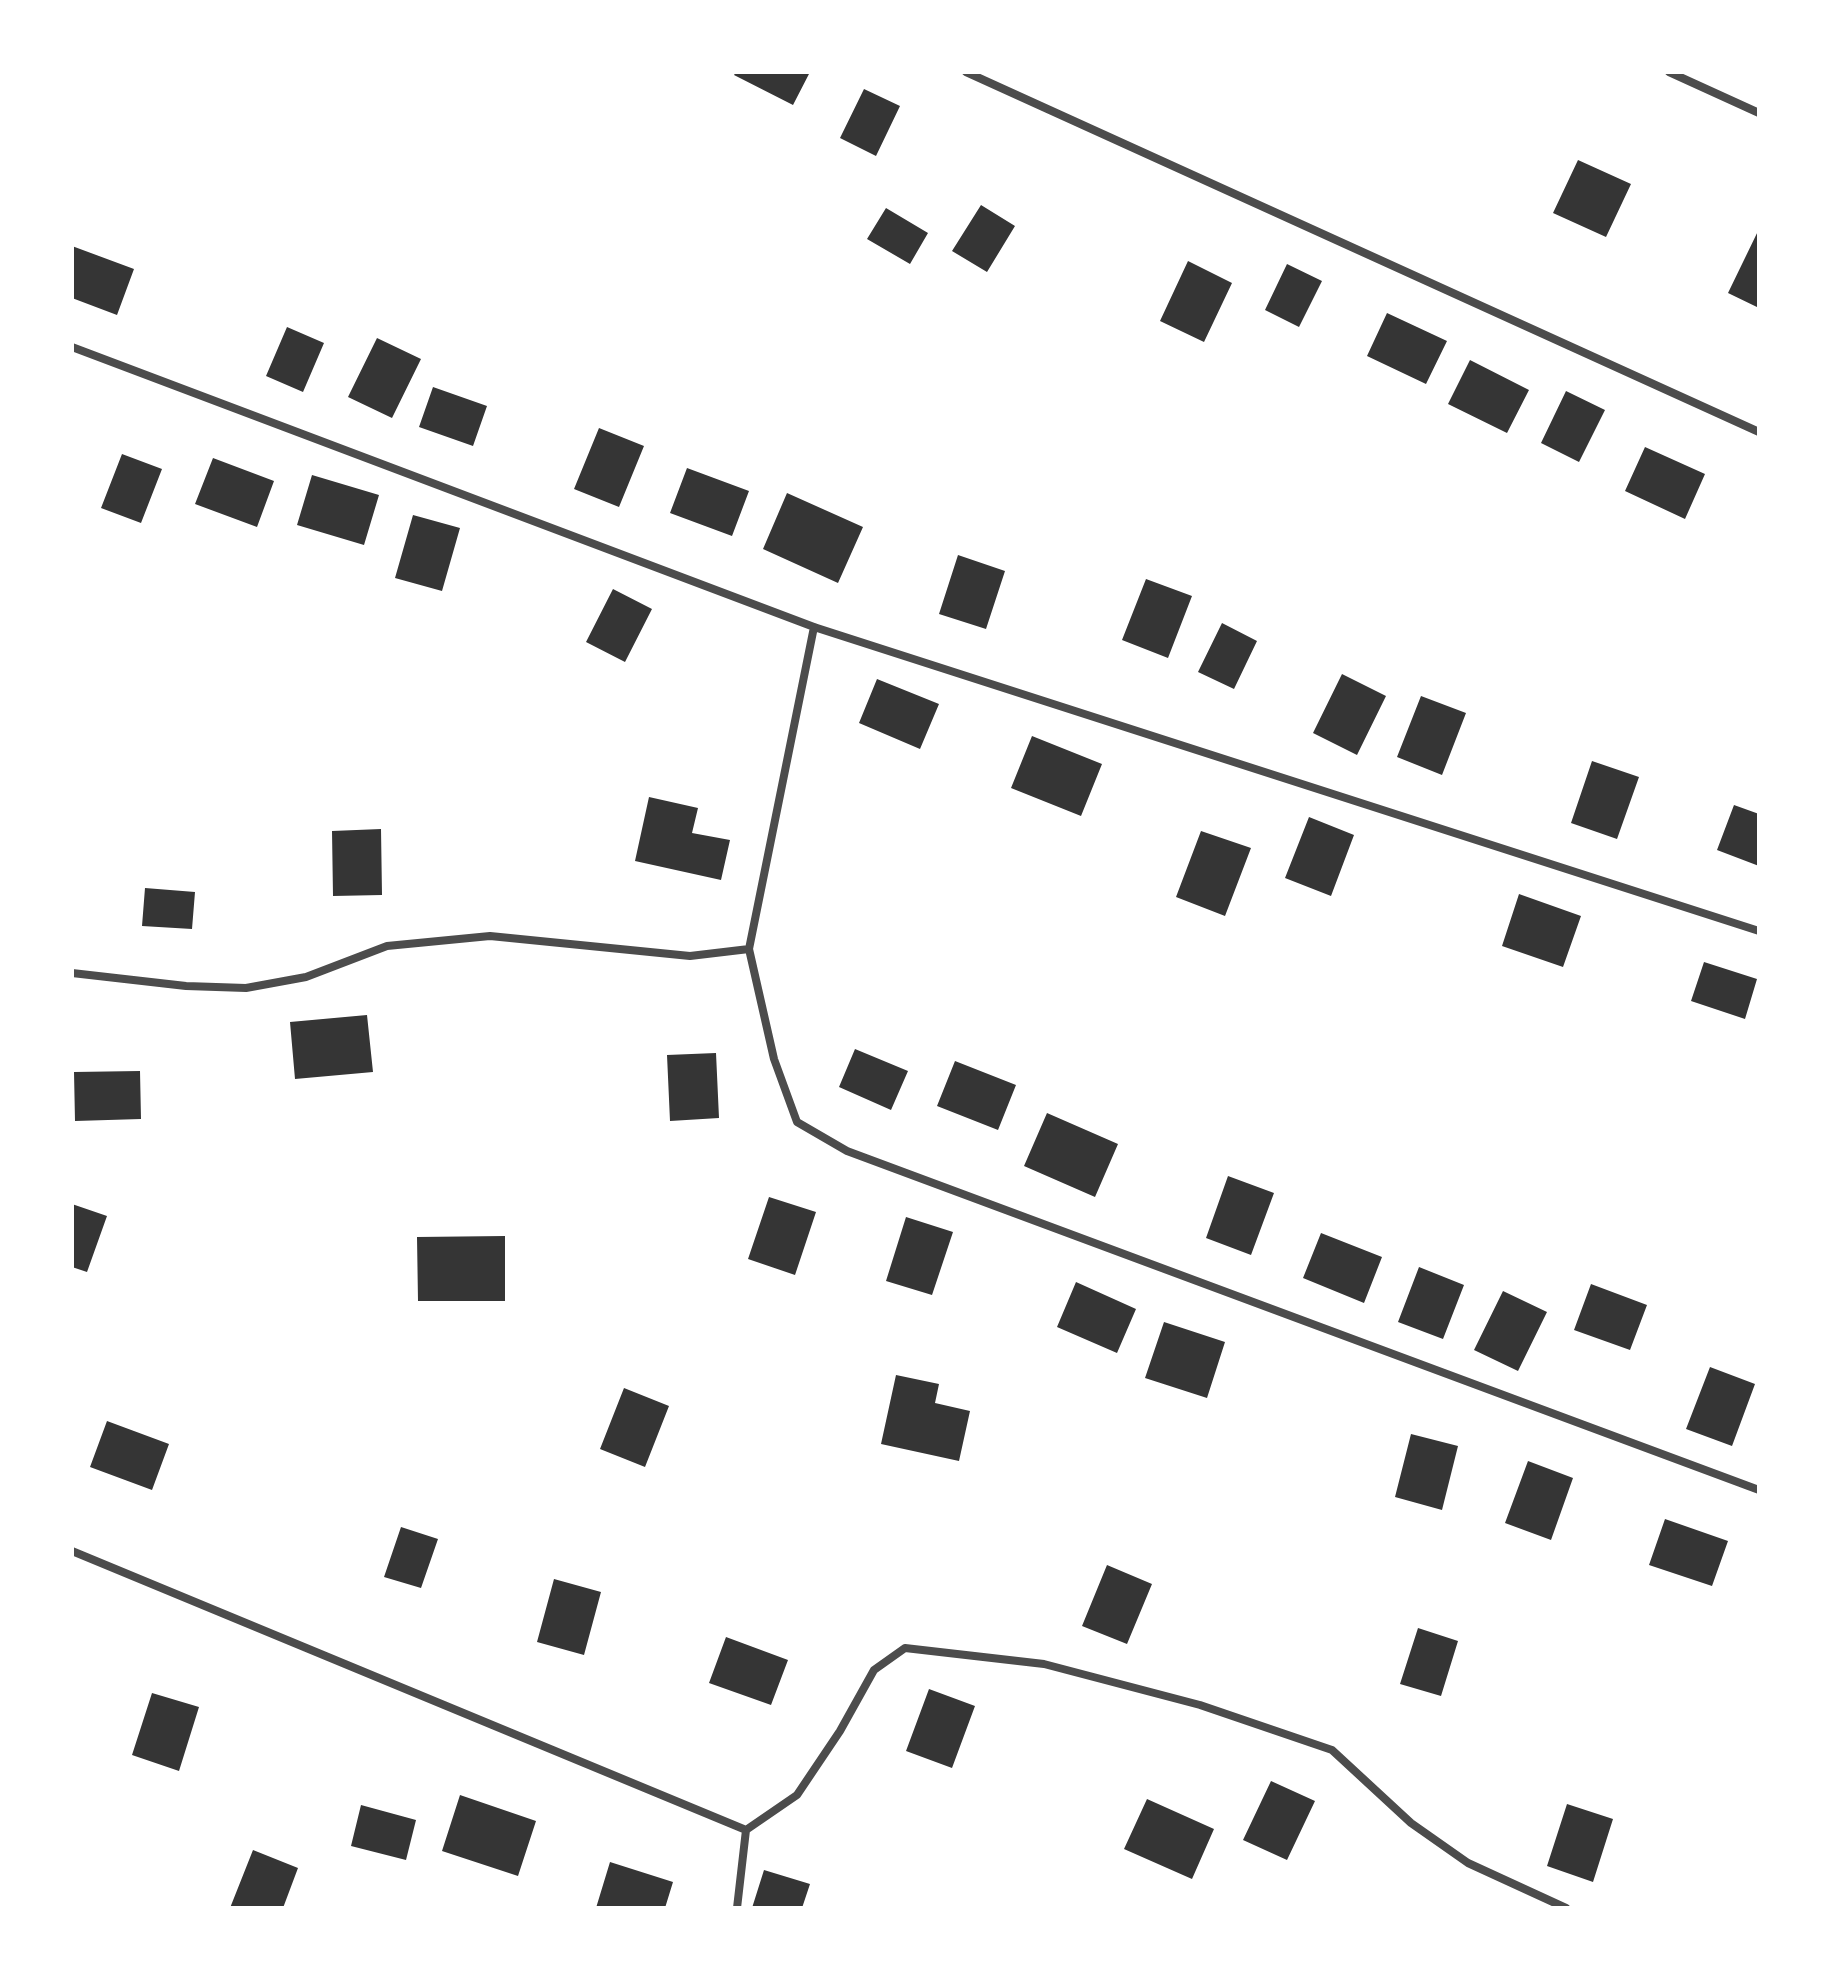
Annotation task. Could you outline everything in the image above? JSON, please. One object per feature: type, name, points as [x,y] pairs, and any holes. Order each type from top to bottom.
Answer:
[{"type":"street","points":[[966,72],[1759,432]]},
{"type":"street","points":[[1669,72],[1759,113]]},
{"type":"street","points":[[72,347],[814,627],[1759,931]]},
{"type":"street","points":[[814,627],[749,949],[774,1059],[797,1122],[847,1151],[1759,1490]]},
{"type":"street","points":[[72,973],[186,986],[246,988],[306,977],[387,946],[490,936],[690,956],[749,949]]},
{"type":"street","points":[[72,1551],[746,1830]]},
{"type":"street","points":[[737,1908],[746,1830],[797,1795],[840,1731],[874,1670],[905,1648],[1044,1664],[1200,1705],[1332,1750],[1411,1823],[1468,1863],[1566,1908]]},
{"type":"building","points":[[736,72],[810,72],[793,105],[734,75]]},
{"type":"building","points":[[864,89],[900,106],[876,156],[840,138]]},
{"type":"building","points":[[1578,160],[1631,184],[1606,237],[1553,213]]},
{"type":"building","points":[[981,205],[1015,226],[987,272],[952,251]]},
{"type":"building","points":[[886,208],[928,233],[910,264],[867,239]]},
{"type":"building","points":[[1759,229],[1759,308],[1728,293]]},
{"type":"building","points":[[72,246],[134,269],[117,315],[72,298]]},
{"type":"building","points":[[1188,261],[1232,283],[1204,342],[1160,321]]},
{"type":"building","points":[[1287,264],[1322,281],[1299,327],[1265,310]]},
{"type":"building","points":[[1387,313],[1447,341],[1426,384],[1367,356]]},
{"type":"building","points":[[287,327],[324,343],[303,392],[266,376]]},
{"type":"building","points":[[377,338],[421,359],[392,418],[348,397]]},
{"type":"building","points":[[1470,360],[1529,390],[1507,433],[1448,404]]},
{"type":"building","points":[[433,387],[487,406],[473,446],[419,427]]},
{"type":"building","points":[[1566,391],[1605,410],[1579,462],[1541,443]]},
{"type":"building","points":[[599,428],[644,446],[619,507],[574,489]]},
{"type":"building","points":[[1645,447],[1705,474],[1685,519],[1625,491]]},
{"type":"building","points":[[122,454],[162,469],[141,523],[101,508]]},
{"type":"building","points":[[213,458],[274,481],[257,527],[195,504]]},
{"type":"building","points":[[687,468],[749,491],[732,536],[670,513]]},
{"type":"building","points":[[312,475],[379,495],[364,545],[297,525]]},
{"type":"building","points":[[787,493],[863,527],[838,583],[763,549]]},
{"type":"building","points":[[413,515],[460,528],[442,591],[395,578]]},
{"type":"building","points":[[958,555],[1005,571],[986,629],[939,614]]},
{"type":"building","points":[[1146,579],[1192,596],[1168,658],[1122,640]]},
{"type":"building","points":[[613,589],[652,609],[625,662],[586,642]]},
{"type":"building","points":[[1222,623],[1257,641],[1234,689],[1198,672]]},
{"type":"building","points":[[1342,674],[1386,696],[1357,755],[1313,733]]},
{"type":"building","points":[[877,679],[939,704],[920,749],[859,723]]},
{"type":"building","points":[[1421,696],[1466,713],[1442,775],[1397,757]]},
{"type":"building","points":[[1032,736],[1102,764],[1081,816],[1011,788]]},
{"type":"building","points":[[1592,761],[1639,777],[1617,839],[1571,823]]},
{"type":"building","points":[[649,797],[698,808],[692,833],[730,840],[721,880],[635,861]]},
{"type":"building","points":[[1734,805],[1759,814],[1759,866],[1717,850]]},
{"type":"building","points":[[1309,817],[1354,835],[1331,896],[1285,878]]},
{"type":"building","points":[[381,829],[382,895],[333,896],[332,831]]},
{"type":"building","points":[[1201,831],[1251,848],[1225,916],[1176,897]]},
{"type":"building","points":[[145,888],[195,892],[192,929],[142,926]]},
{"type":"building","points":[[1519,894],[1581,916],[1563,967],[1502,946]]},
{"type":"building","points":[[1704,962],[1757,979],[1745,1019],[1691,1001]]},
{"type":"building","points":[[367,1015],[373,1072],[295,1079],[290,1022]]},
{"type":"building","points":[[855,1049],[908,1071],[891,1110],[839,1087]]},
{"type":"building","points":[[716,1053],[719,1118],[670,1121],[667,1055]]},
{"type":"building","points":[[955,1061],[1016,1085],[998,1130],[937,1106]]},
{"type":"building","points":[[140,1071],[141,1119],[75,1121],[74,1072]]},
{"type":"building","points":[[1047,1113],[1118,1144],[1095,1197],[1024,1166]]},
{"type":"building","points":[[1228,1176],[1274,1193],[1251,1255],[1206,1238]]},
{"type":"building","points":[[769,1197],[816,1212],[795,1275],[748,1259]]},
{"type":"building","points":[[72,1204],[107,1216],[87,1272],[72,1267]]},
{"type":"building","points":[[906,1217],[953,1232],[932,1295],[886,1281]]},
{"type":"building","points":[[1321,1233],[1382,1257],[1364,1303],[1303,1278]]},
{"type":"building","points":[[505,1236],[505,1301],[418,1301],[417,1237]]},
{"type":"building","points":[[1419,1267],[1464,1285],[1443,1339],[1398,1322]]},
{"type":"building","points":[[1076,1282],[1136,1309],[1117,1353],[1057,1327]]},
{"type":"building","points":[[1591,1284],[1647,1305],[1630,1350],[1574,1330]]},
{"type":"building","points":[[1503,1291],[1547,1312],[1518,1371],[1474,1350]]},
{"type":"building","points":[[1164,1322],[1225,1342],[1207,1398],[1145,1378]]},
{"type":"building","points":[[1710,1367],[1755,1384],[1732,1446],[1686,1429]]},
{"type":"building","points":[[896,1375],[939,1384],[935,1403],[970,1411],[959,1461],[881,1444]]},
{"type":"building","points":[[624,1388],[669,1406],[645,1467],[600,1449]]},
{"type":"building","points":[[107,1421],[169,1444],[152,1490],[90,1467]]},
{"type":"building","points":[[1411,1434],[1458,1446],[1442,1510],[1395,1497]]},
{"type":"building","points":[[1528,1461],[1573,1478],[1551,1540],[1505,1523]]},
{"type":"building","points":[[1665,1519],[1728,1541],[1712,1586],[1649,1565]]},
{"type":"building","points":[[401,1527],[438,1539],[421,1588],[384,1577]]},
{"type":"building","points":[[1107,1565],[1152,1584],[1127,1644],[1082,1626]]},
{"type":"building","points":[[554,1579],[601,1592],[584,1655],[537,1642]]},
{"type":"building","points":[[1418,1628],[1458,1641],[1441,1696],[1400,1684]]},
{"type":"building","points":[[726,1637],[788,1660],[771,1705],[709,1683]]},
{"type":"building","points":[[929,1689],[975,1706],[952,1768],[906,1751]]},
{"type":"building","points":[[152,1693],[199,1707],[179,1771],[132,1755]]},
{"type":"building","points":[[1271,1781],[1315,1801],[1287,1860],[1243,1840]]},
{"type":"building","points":[[460,1795],[536,1821],[518,1876],[442,1851]]},
{"type":"building","points":[[1147,1799],[1214,1829],[1192,1879],[1124,1849]]},
{"type":"building","points":[[1567,1804],[1613,1819],[1593,1882],[1547,1866]]},
{"type":"building","points":[[361,1805],[416,1820],[406,1860],[351,1846]]},
{"type":"building","points":[[253,1850],[298,1868],[283,1908],[230,1908]]},
{"type":"building","points":[[610,1862],[673,1882],[665,1908],[596,1908]]},
{"type":"building","points":[[764,1870],[810,1884],[802,1908],[752,1908]]}]
